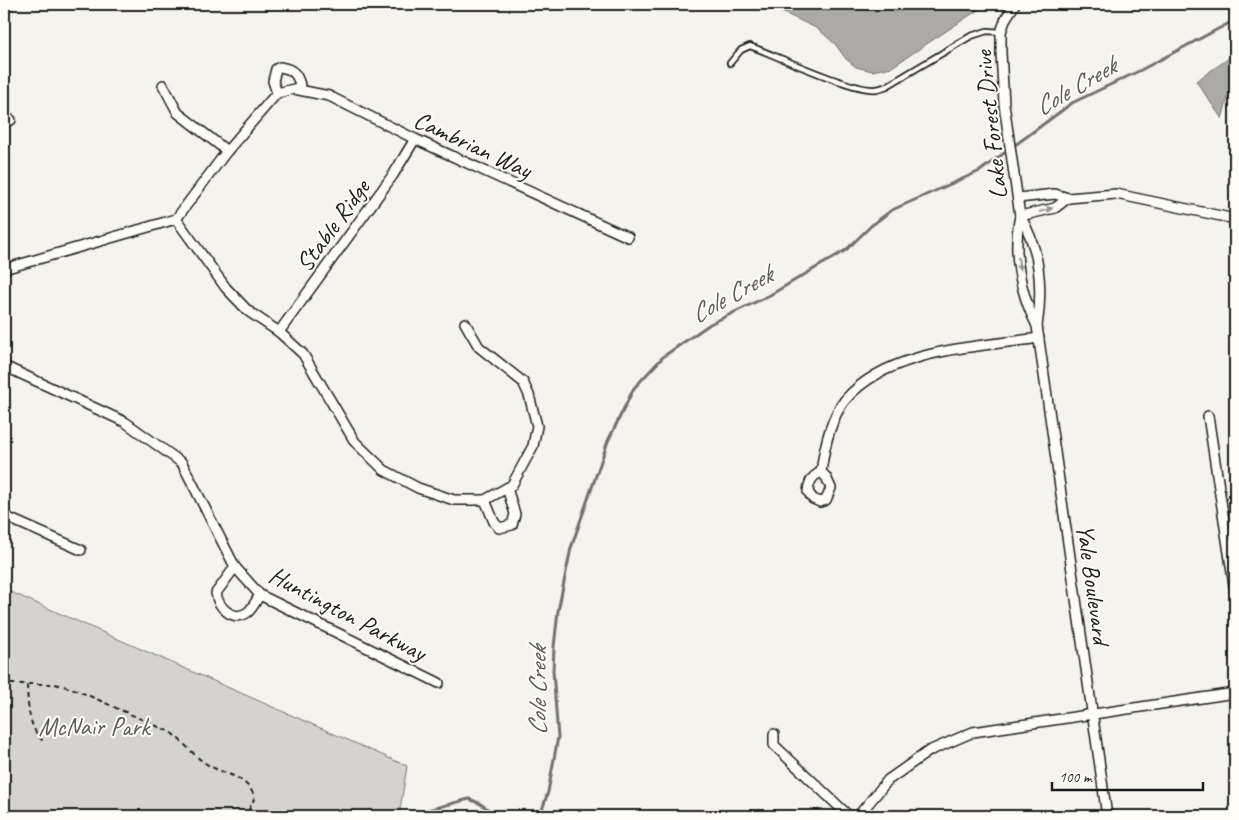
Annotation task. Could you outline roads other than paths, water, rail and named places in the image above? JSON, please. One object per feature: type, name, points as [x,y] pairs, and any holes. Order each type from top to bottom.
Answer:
[{"type":"street","name":"Lake Forest Drive","points":[[1015,4],[1006,18],[1001,32],[1001,77],[1020,216],[1017,233],[1020,272],[1027,307],[1037,326]]},
{"type":"street","points":[[4,269],[176,219],[227,151],[277,93],[273,81],[276,70],[280,67],[291,69],[298,76],[301,89]]},
{"type":"street","points":[[163,86],[178,114],[227,151]]},
{"type":"street","name":"Cambrian Way","points":[[277,93],[301,89],[328,96],[415,139],[628,237]]},
{"type":"street","name":"Stable Ridge","points":[[279,332],[393,175],[415,139]]},
{"type":"street","points":[[1018,198],[1055,194],[1068,198],[1116,194],[1235,219]]},
{"type":"street","points":[[1020,216],[1055,208],[1068,198]]},
{"type":"street","name":"Lake Forest Drive","points":[[1020,216],[1029,230],[1040,282],[1040,307],[1037,326],[1042,356]]},
{"type":"street","points":[[176,219],[226,288],[248,311],[279,332],[303,354],[355,442],[384,470],[418,488],[454,500],[485,500],[512,485],[533,446],[537,426],[529,395],[523,382],[479,347],[465,323]]},
{"type":"street","points":[[821,472],[830,430],[844,401],[864,382],[884,371],[923,355],[1038,338]]},
{"type":"street","name":"Yale Boulevard","points":[[1042,356],[1107,816]]},
{"type":"street","name":"Huntington Parkway","points":[[4,366],[125,422],[182,463],[234,567],[260,595],[439,683]]},
{"type":"street","points":[[1208,416],[1235,592]]},
{"type":"street","points":[[485,500],[494,522],[499,528],[512,525],[514,514],[507,488]]},
{"type":"street","points":[[4,516],[81,550]]},
{"type":"street","points":[[234,567],[216,593],[217,602],[221,608],[230,614],[241,615],[248,611],[260,595]]},
{"type":"street","points":[[858,816],[888,780],[928,751],[974,732],[1235,693]]},
{"type":"street","points":[[774,734],[774,746],[849,816]]},
{"type":"lane","points":[[730,63],[741,50],[750,46],[828,76],[860,87],[875,89],[887,86],[972,36],[987,31],[1001,32]]},
{"type":"waterway","name":"Cole Creek","points":[[540,816],[548,792],[558,737],[553,671],[554,647],[558,611],[571,548],[608,441],[634,388],[664,356],[710,324],[770,295],[846,250],[872,225],[892,210],[980,171],[1072,103],[1139,71],[1235,20]]},
{"type":"waterway","name":"Cole Creek","points":[[405,816],[469,799],[479,803],[498,816]]},
{"type":"park label","name":"McNair Park","points":[[94,726]]}]
